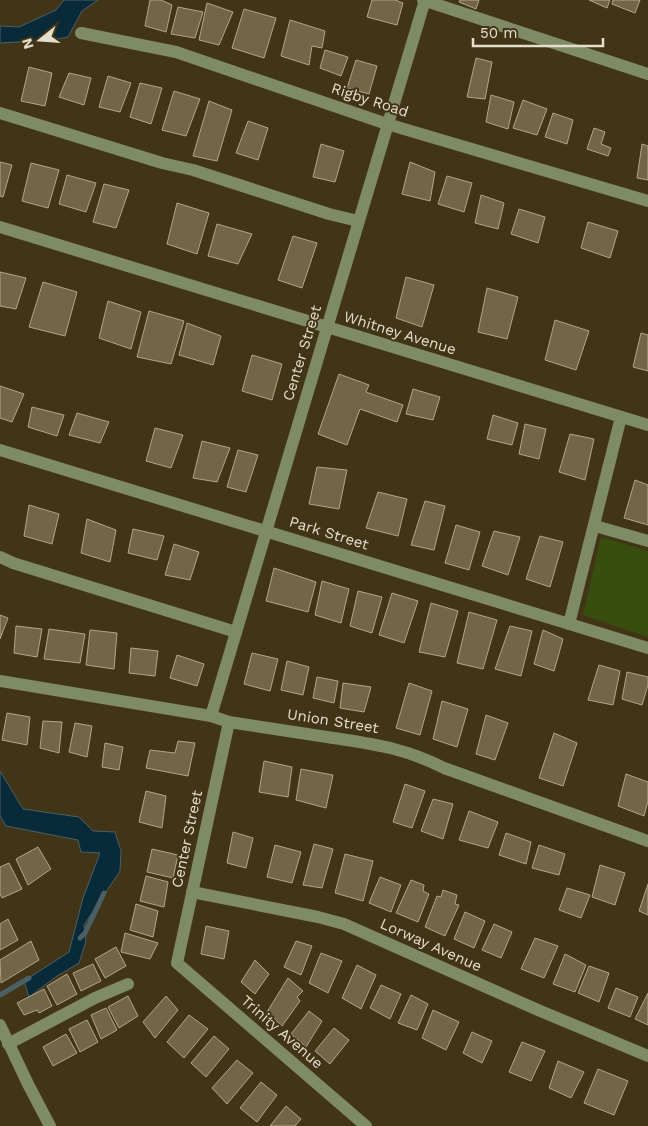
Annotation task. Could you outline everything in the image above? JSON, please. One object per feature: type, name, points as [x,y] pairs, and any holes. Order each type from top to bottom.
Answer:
[{"type":"street","points":[[424,0],[648,74]]},
{"type":"street","name":"Center Street","points":[[211,716],[424,0]]},
{"type":"street","name":"Rigby Road","points":[[81,33],[176,52],[388,124],[648,201]]},
{"type":"street","points":[[0,113],[162,163],[192,170],[329,214],[358,221]]},
{"type":"street","name":"Whitney Avenue","points":[[0,227],[648,426]]},
{"type":"street","points":[[569,624],[621,417]]},
{"type":"street","name":"Park Street","points":[[0,450],[648,648]]},
{"type":"street","points":[[595,526],[648,541]]},
{"type":"street","points":[[0,557],[13,563],[236,632]]},
{"type":"street","name":"Union Street","points":[[0,682],[211,716],[229,722],[395,748],[419,756],[444,768],[648,841]]},
{"type":"street","name":"Center Street","points":[[177,963],[229,722]]},
{"type":"street","name":"Lorway Avenue","points":[[192,892],[344,924],[538,1010],[648,1056]]},
{"type":"street","name":"Trinity Avenue","points":[[177,963],[366,1126]]},
{"type":"street","points":[[8,1044],[95,998],[128,984]]},
{"type":"street","points":[[0,1025],[50,1126]]},
{"type":"green space","points":[[601,537],[648,551],[648,637],[583,615]]},
{"type":"water","points":[[64,0],[98,0],[82,11],[68,37],[52,40],[0,43],[0,26],[19,27],[56,10]]},
{"type":"water","points":[[0,771],[23,809],[79,817],[93,831],[115,832],[121,851],[120,871],[84,925],[86,941],[79,963],[57,976],[29,997],[24,981],[69,952],[83,898],[100,853],[81,852],[78,840],[6,826],[0,816]]},
{"type":"building","points":[[150,0],[161,0],[172,5],[166,32],[145,26]]},
{"type":"building","points":[[372,0],[395,0],[403,3],[397,25],[367,17]]},
{"type":"building","points":[[460,0],[479,0],[476,9],[459,2]]},
{"type":"building","points":[[589,0],[610,0],[607,8]]},
{"type":"building","points":[[613,0],[640,0],[635,13],[612,4]]},
{"type":"building","points":[[207,3],[233,12],[219,45],[199,40]]},
{"type":"building","points":[[178,7],[203,12],[195,38],[171,34]]},
{"type":"building","points":[[244,9],[276,18],[264,58],[232,48]]},
{"type":"building","points":[[290,20],[325,31],[322,48],[312,46],[309,65],[281,56]]},
{"type":"building","points":[[325,50],[348,57],[341,76],[320,68]]},
{"type":"building","points":[[476,58],[492,62],[485,99],[467,97]]},
{"type":"building","points":[[356,60],[377,66],[369,94],[347,88]]},
{"type":"building","points":[[29,67],[52,73],[45,106],[21,101]]},
{"type":"building","points":[[69,73],[91,78],[84,105],[59,97]]},
{"type":"building","points":[[108,76],[131,83],[120,112],[99,107]]},
{"type":"building","points":[[140,83],[162,88],[151,124],[130,117]]},
{"type":"building","points":[[174,91],[200,99],[186,136],[162,130]]},
{"type":"building","points":[[491,95],[514,102],[508,129],[486,122]]},
{"type":"building","points":[[523,100],[547,109],[537,135],[513,128]]},
{"type":"building","points":[[209,101],[232,110],[217,161],[193,156]]},
{"type":"building","points":[[553,113],[573,120],[567,144],[545,137]]},
{"type":"building","points":[[248,121],[268,128],[258,160],[236,153]]},
{"type":"building","points":[[594,128],[605,132],[601,144],[611,148],[608,156],[587,149]]},
{"type":"building","points":[[321,144],[344,151],[335,182],[313,177]]},
{"type":"building","points":[[642,144],[648,146],[648,180],[637,178]]},
{"type":"building","points":[[0,162],[12,165],[3,197],[0,196]]},
{"type":"building","points":[[410,162],[435,172],[430,201],[402,194]]},
{"type":"building","points":[[31,163],[59,170],[48,208],[22,201]]},
{"type":"building","points":[[67,175],[96,183],[86,212],[59,204]]},
{"type":"building","points":[[447,176],[472,183],[464,212],[438,204]]},
{"type":"building","points":[[104,184],[129,190],[116,228],[93,222]]},
{"type":"building","points":[[481,195],[504,203],[498,229],[475,223]]},
{"type":"building","points":[[177,203],[209,213],[197,254],[167,244]]},
{"type":"building","points":[[519,209],[545,217],[538,243],[511,234]]},
{"type":"building","points":[[588,222],[618,231],[610,258],[581,248]]},
{"type":"building","points":[[217,224],[252,234],[238,264],[208,256]]},
{"type":"building","points":[[293,236],[317,243],[302,288],[278,280]]},
{"type":"building","points":[[0,272],[26,278],[16,309],[0,306]]},
{"type":"building","points":[[406,277],[434,285],[422,327],[396,318]]},
{"type":"building","points":[[43,282],[77,292],[65,336],[29,327]]},
{"type":"building","points":[[487,288],[518,297],[507,339],[478,332]]},
{"type":"building","points":[[108,301],[141,312],[131,349],[99,338]]},
{"type":"building","points":[[149,311],[184,321],[171,364],[137,357]]},
{"type":"building","points":[[555,320],[589,331],[576,370],[545,360]]},
{"type":"building","points":[[187,323],[221,336],[213,365],[179,355]]},
{"type":"building","points":[[641,333],[648,335],[648,371],[633,367]]},
{"type":"building","points":[[252,355],[282,364],[272,400],[242,391]]},
{"type":"building","points":[[339,374],[369,385],[366,392],[403,405],[397,422],[360,409],[347,445],[318,434]]},
{"type":"building","points":[[0,386],[24,394],[12,422],[0,418]]},
{"type":"building","points":[[413,389],[440,397],[433,420],[406,414]]},
{"type":"building","points":[[32,407],[64,415],[57,436],[28,427]]},
{"type":"building","points":[[77,413],[109,422],[100,443],[69,435]]},
{"type":"building","points":[[493,415],[518,423],[512,445],[487,439]]},
{"type":"building","points":[[525,424],[546,429],[539,459],[519,454]]},
{"type":"building","points":[[155,428],[183,435],[171,468],[146,461]]},
{"type":"building","points":[[570,434],[594,439],[585,480],[559,472]]},
{"type":"building","points":[[202,441],[230,448],[217,482],[193,478]]},
{"type":"building","points":[[238,450],[258,455],[246,492],[227,487]]},
{"type":"building","points":[[317,467],[347,470],[339,509],[309,504]]},
{"type":"building","points":[[635,480],[648,485],[648,525],[624,518]]},
{"type":"building","points":[[378,492],[407,499],[398,536],[366,528]]},
{"type":"building","points":[[425,501],[445,506],[434,550],[411,545]]},
{"type":"building","points":[[29,505],[59,514],[52,544],[24,536]]},
{"type":"building","points":[[87,519],[116,530],[110,562],[81,553]]},
{"type":"building","points":[[456,525],[480,532],[469,570],[445,563]]},
{"type":"building","points":[[133,529],[164,536],[157,560],[128,553]]},
{"type":"building","points":[[494,531],[520,537],[508,575],[482,566]]},
{"type":"building","points":[[540,536],[563,542],[550,587],[526,579]]},
{"type":"building","points":[[174,544],[199,552],[190,580],[165,575]]},
{"type":"building","points":[[274,568],[316,582],[308,612],[266,601]]},
{"type":"building","points":[[322,581],[349,589],[341,623],[315,615]]},
{"type":"building","points":[[358,591],[382,597],[372,633],[350,626]]},
{"type":"building","points":[[392,593],[418,601],[404,643],[379,635]]},
{"type":"building","points":[[431,603],[458,611],[445,657],[419,652]]},
{"type":"building","points":[[469,612],[497,620],[483,669],[457,663]]},
{"type":"building","points":[[0,615],[8,618],[0,639]]},
{"type":"building","points":[[16,626],[42,629],[37,657],[14,653]]},
{"type":"building","points":[[510,626],[532,631],[521,676],[495,669]]},
{"type":"building","points":[[49,629],[85,634],[80,663],[44,659]]},
{"type":"building","points":[[90,630],[117,633],[114,669],[86,665]]},
{"type":"building","points":[[543,630],[563,639],[554,671],[534,664]]},
{"type":"building","points":[[131,648],[158,651],[155,676],[129,673]]},
{"type":"building","points":[[252,653],[278,659],[270,691],[244,684]]},
{"type":"building","points":[[177,655],[204,664],[197,686],[170,678]]},
{"type":"building","points":[[287,661],[309,667],[303,695],[281,690]]},
{"type":"building","points":[[599,665],[620,671],[613,705],[588,700]]},
{"type":"building","points":[[627,672],[648,677],[648,685],[642,705],[622,699]]},
{"type":"building","points":[[317,677],[338,681],[334,703],[313,698]]},
{"type":"building","points":[[343,683],[371,687],[364,712],[340,708]]},
{"type":"building","points":[[409,683],[432,691],[420,735],[396,728]]},
{"type":"building","points":[[442,701],[468,709],[457,747],[433,739]]},
{"type":"building","points":[[7,713],[30,717],[27,745],[2,740]]},
{"type":"building","points":[[486,715],[508,723],[495,760],[476,754]]},
{"type":"building","points":[[43,721],[62,722],[59,753],[40,748]]},
{"type":"building","points":[[75,723],[92,726],[87,757],[69,752]]},
{"type":"building","points":[[554,733],[577,743],[563,786],[539,778]]},
{"type":"building","points":[[178,741],[195,743],[188,776],[146,768],[150,750],[175,753]]},
{"type":"building","points":[[105,743],[123,747],[119,770],[102,767]]},
{"type":"building","points":[[264,761],[292,767],[288,797],[259,792]]},
{"type":"building","points":[[301,769],[333,775],[326,808],[296,800]]},
{"type":"building","points":[[626,774],[648,782],[648,801],[644,816],[618,806]]},
{"type":"building","points":[[405,784],[425,791],[412,828],[393,822]]},
{"type":"building","points":[[146,791],[166,796],[162,828],[139,822]]},
{"type":"building","points":[[433,799],[453,804],[443,839],[421,831]]},
{"type":"building","points":[[469,811],[498,822],[488,848],[459,840]]},
{"type":"building","points":[[233,832],[253,838],[246,868],[227,863]]},
{"type":"building","points":[[506,833],[531,842],[526,864],[499,855]]},
{"type":"building","points":[[314,844],[333,849],[322,888],[303,885]]},
{"type":"building","points":[[275,845],[301,852],[292,883],[267,877]]},
{"type":"building","points":[[539,845],[565,854],[559,875],[532,868]]},
{"type":"building","points":[[38,847],[51,869],[28,885],[16,859]]},
{"type":"building","points":[[152,849],[178,855],[173,878],[147,872]]},
{"type":"building","points":[[345,854],[373,861],[363,901],[335,893]]},
{"type":"building","points":[[9,863],[22,889],[2,898],[0,894],[0,867]]},
{"type":"building","points":[[600,865],[625,873],[615,905],[592,897]]},
{"type":"building","points":[[146,876],[168,882],[164,907],[140,901]]},
{"type":"building","points":[[380,877],[401,885],[391,912],[369,903]]},
{"type":"building","points":[[411,880],[424,885],[423,891],[429,894],[418,922],[396,913]]},
{"type":"building","points":[[648,884],[648,915],[639,911]]},
{"type":"building","points":[[567,888],[590,895],[581,918],[559,910]]},
{"type":"building","points":[[443,890],[457,895],[455,904],[459,905],[445,936],[425,927],[437,896],[441,897]]},
{"type":"building","points":[[136,904],[158,911],[153,937],[130,930]]},
{"type":"building","points":[[465,912],[485,921],[474,948],[454,939]]},
{"type":"building","points":[[8,919],[18,940],[0,950],[0,924]]},
{"type":"building","points":[[494,924],[512,932],[501,958],[482,950]]},
{"type":"building","points":[[206,926],[229,931],[224,959],[201,954]]},
{"type":"building","points":[[125,933],[158,943],[150,959],[121,952]]},
{"type":"building","points":[[535,938],[558,946],[544,978],[521,969]]},
{"type":"building","points":[[31,941],[39,960],[1,983],[0,960]]},
{"type":"building","points":[[296,941],[312,946],[301,975],[284,967]]},
{"type":"building","points":[[116,947],[126,966],[105,978],[95,959]]},
{"type":"building","points":[[321,953],[342,961],[328,993],[309,983]]},
{"type":"building","points":[[565,954],[586,965],[575,992],[553,984]]},
{"type":"building","points":[[255,960],[269,974],[255,994],[241,982]]},
{"type":"building","points":[[93,964],[101,981],[81,991],[73,973]]},
{"type":"building","points":[[357,965],[376,975],[361,1009],[342,998]]},
{"type":"building","points":[[589,966],[609,973],[599,1002],[578,993]]},
{"type":"building","points":[[67,974],[77,994],[57,1005],[47,986]]},
{"type":"building","points":[[288,978],[303,991],[297,997],[300,1001],[282,1026],[267,1012]]},
{"type":"building","points":[[381,985],[401,994],[390,1019],[370,1008]]},
{"type":"building","points":[[616,988],[638,997],[630,1017],[608,1008]]},
{"type":"building","points":[[44,989],[52,1006],[39,1013],[37,1010],[24,1015],[17,1003]]},
{"type":"building","points":[[648,993],[648,1025],[635,1019]]},
{"type":"building","points":[[411,995],[428,1004],[417,1030],[398,1023]]},
{"type":"building","points":[[128,996],[138,1016],[119,1028],[108,1007]]},
{"type":"building","points":[[166,996],[178,1010],[155,1038],[143,1022]]},
{"type":"building","points":[[106,1008],[117,1030],[101,1039],[91,1015]]},
{"type":"building","points":[[433,1010],[459,1022],[446,1050],[422,1038]]},
{"type":"building","points":[[309,1011],[322,1021],[306,1047],[291,1034]]},
{"type":"building","points":[[189,1015],[208,1029],[184,1058],[167,1042]]},
{"type":"building","points":[[87,1020],[98,1042],[80,1052],[69,1029]]},
{"type":"building","points":[[334,1028],[349,1040],[330,1064],[315,1051]]},
{"type":"building","points":[[472,1032],[492,1041],[482,1063],[463,1053]]},
{"type":"building","points":[[66,1034],[77,1053],[53,1066],[43,1047]]},
{"type":"building","points":[[214,1036],[229,1049],[206,1077],[191,1063]]},
{"type":"building","points":[[522,1042],[545,1051],[531,1081],[509,1072]]},
{"type":"building","points":[[237,1060],[253,1073],[227,1104],[212,1088]]},
{"type":"building","points":[[558,1061],[584,1072],[571,1098],[549,1088]]},
{"type":"building","points":[[598,1069],[628,1081],[614,1115],[584,1103]]},
{"type":"building","points":[[261,1082],[277,1095],[257,1122],[240,1108]]},
{"type":"building","points":[[286,1106],[301,1119],[295,1126],[270,1126]]},
{"type":"waterway","points":[[80,938],[85,933],[104,893]]},
{"type":"waterway","points":[[0,995],[29,978]]}]
